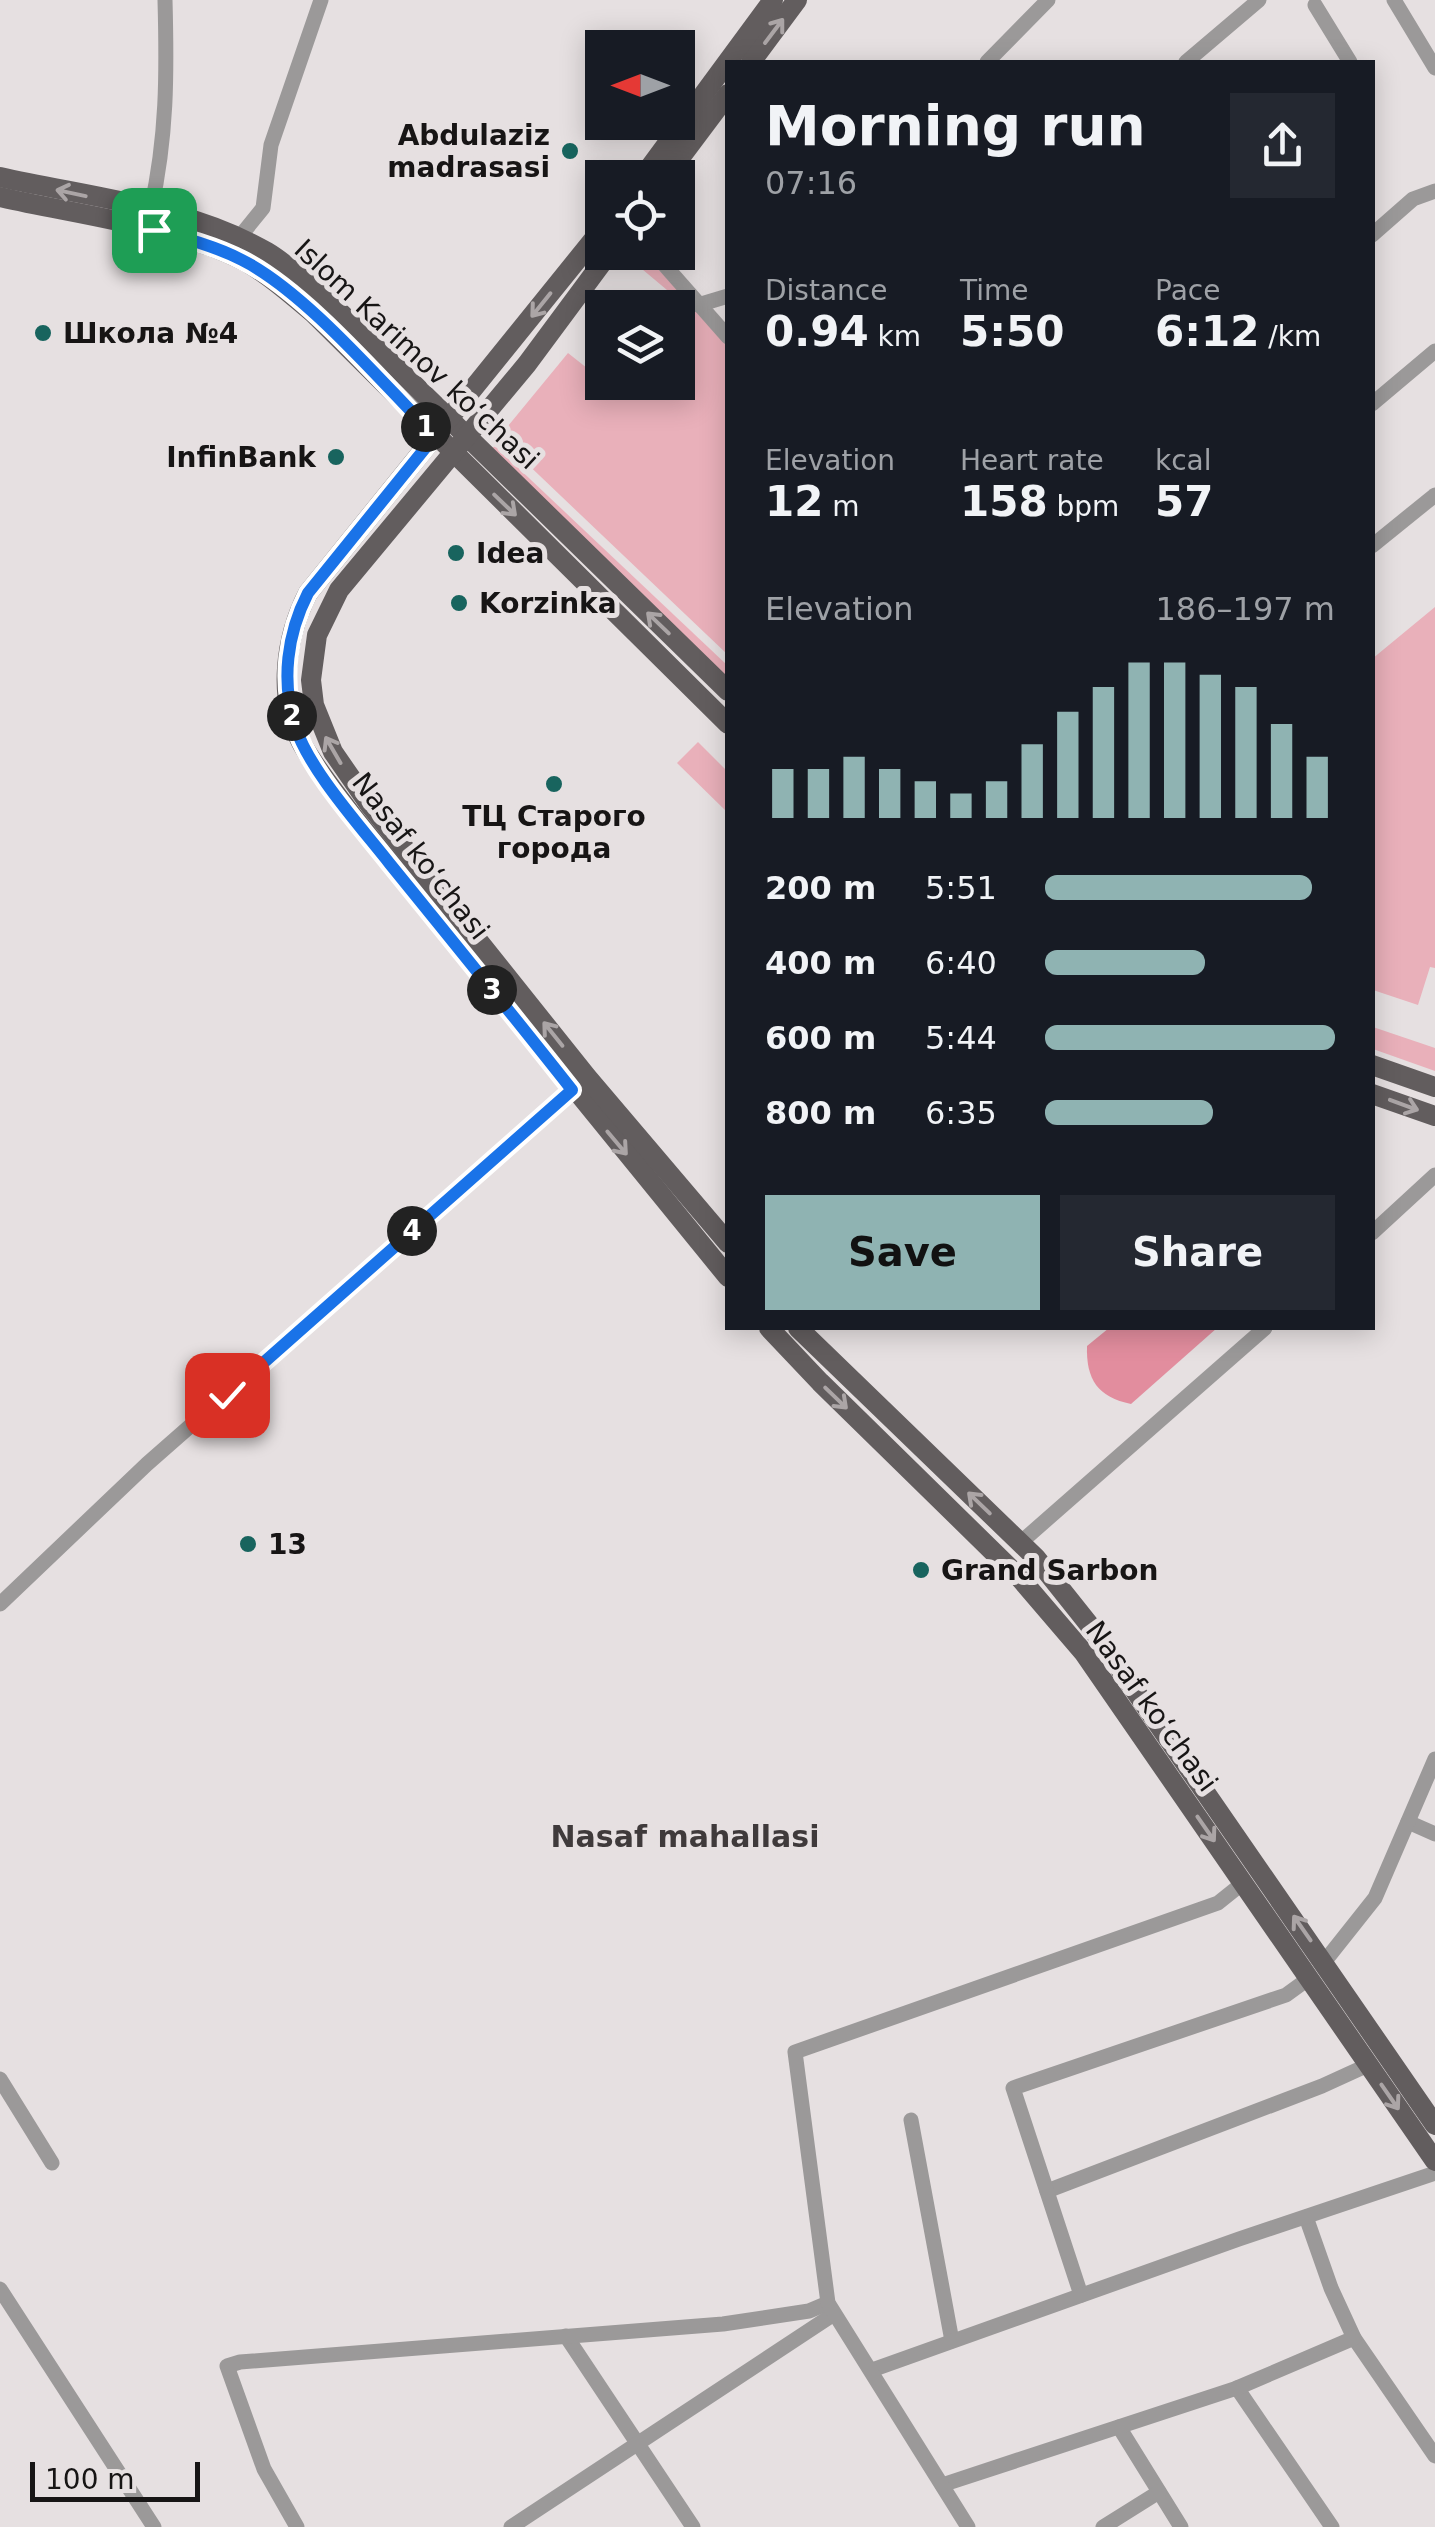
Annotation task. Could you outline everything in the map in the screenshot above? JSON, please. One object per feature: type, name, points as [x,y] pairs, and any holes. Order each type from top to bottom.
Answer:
[{"type":"main road","points":[[738,60],[773,0]]},
{"type":"main road","points":[[752,60],[797,0]]},
{"type":"main road","points":[[658,160],[724,84]]},
{"type":"main road","points":[[676,160],[724,84]]},
{"type":"main road","name":"Islom Karimov ko‘chasi","points":[[0,177],[151,210],[268,253],[316,289],[725,688]]},
{"type":"main road","name":"Islom Karimov ko‘chasi","points":[[0,197],[154,230],[242,260],[269,276],[313,314],[725,721]]},
{"type":"main road","name":"Nasaf ko‘chasi","points":[[413,876],[352,815],[300,740],[289,704],[288,660],[297,615],[308,593],[585,250]]},
{"type":"main road","name":"Nasaf ko‘chasi","points":[[597,270],[527,364],[339,590],[324,615],[312,654],[314,705],[332,752],[413,876],[580,1083],[725,1273]]},
{"type":"main road","points":[[1375,1066],[1435,1087]]},
{"type":"main road","name":"Nasaf ko‘chasi","points":[[580,1083],[725,1240]]},
{"type":"main road","points":[[1375,1095],[1435,1116]]},
{"type":"main road","name":"Nasaf ko‘chasi","points":[[771,1330],[1020,1577],[1084,1653],[1435,2161]]},
{"type":"main road","name":"Nasaf ko‘chasi","points":[[800,1330],[1036,1558],[1091,1627],[1435,2125]]},
{"type":"street","points":[[151,210],[163,154],[167,82],[165,0]]},
{"type":"street","points":[[238,239],[263,208],[271,145],[321,0]]},
{"type":"street","points":[[989,60],[1048,0]]},
{"type":"street","points":[[1188,60],[1260,0]]},
{"type":"street","points":[[1394,0],[1435,68]]},
{"type":"street","points":[[1316,2],[1349,60]]},
{"type":"street","points":[[1375,232],[1413,199],[1435,190]]},
{"type":"street","points":[[668,270],[725,333]]},
{"type":"street","points":[[698,305],[725,297]]},
{"type":"street","points":[[1375,401],[1435,351]]},
{"type":"street","points":[[1375,544],[1435,495]]},
{"type":"street","points":[[0,1604],[147,1464],[580,1083]]},
{"type":"street","points":[[1375,1230],[1435,1175]]},
{"type":"street","points":[[1020,1543],[1263,1330]]},
{"type":"street","points":[[1325,1962],[1375,1898],[1435,1759]]},
{"type":"street","points":[[1408,1822],[1435,1834]]},
{"type":"street","points":[[968,2527],[831,2308],[795,2052],[1218,1903],[1244,1884]]},
{"type":"street","points":[[1082,2295],[1013,2088],[1286,1995],[1308,1979]]},
{"type":"street","points":[[1047,2191],[1236,2120],[1368,2064]]},
{"type":"street","points":[[0,2079],[52,2163]]},
{"type":"street","points":[[911,2120],[952,2342]]},
{"type":"street","points":[[872,2370],[1435,2173]]},
{"type":"street","points":[[1306,2217],[1354,2338],[1435,2456]]},
{"type":"street","points":[[0,2289],[154,2527]]},
{"type":"street","points":[[297,2527],[264,2469],[227,2366],[723,2324],[831,2308]]},
{"type":"street","points":[[512,2527],[831,2308]]},
{"type":"street","points":[[566,2336],[692,2527]]},
{"type":"street","points":[[942,2485],[1237,2388],[1354,2338]]},
{"type":"street","points":[[1237,2388],[1332,2527]]},
{"type":"street","points":[[1120,2428],[1181,2527]]},
{"type":"street","points":[[1103,2527],[1160,2492]]},
{"type":"shaded area","points":[[643,270],[659,270],[678,290],[667,290]]},
{"type":"shaded area","points":[[695,309],[725,341],[725,652],[499,437],[568,353],[585,366],[585,400],[695,400]]},
{"type":"shaded area","points":[[495,446],[725,663],[725,678],[492,448]]},
{"type":"shaded area","points":[[1435,607],[1435,968],[1430,967],[1418,1005],[1375,991],[1375,657]]},
{"type":"shaded area","points":[[698,742],[725,769],[725,810],[677,763]]},
{"type":"shaded area","points":[[1375,1028],[1435,1048],[1435,1071],[1375,1050]]},
{"type":"shaded area","points":[[1107,1330],[1215,1330],[1131,1404],[1110,1397],[1096,1385],[1087,1346]]},
{"type":"place","name":"Abdulaziz madrasasi","points":[[570,151]]},
{"type":"place","name":"Школа №4","points":[[43,333]]},
{"type":"place","name":"InfinBank","points":[[336,457]]},
{"type":"place","name":"Idea","points":[[456,553]]},
{"type":"place","name":"Korzinka","points":[[459,603]]},
{"type":"place","name":"ТЦ Старого города","points":[[554,784]]},
{"type":"place","name":"13","points":[[248,1544]]},
{"type":"place","name":"Grand Sarbon","points":[[921,1570]]},
{"type":"district","name":"Nasaf mahallasi","points":[[685,1837]]},
{"type":"route","points":[[154,230],[215,249],[269,276],[313,314],[435,436],[308,593],[291,638],[289,704],[300,740],[352,815],[572,1090],[227,1395]]}]
